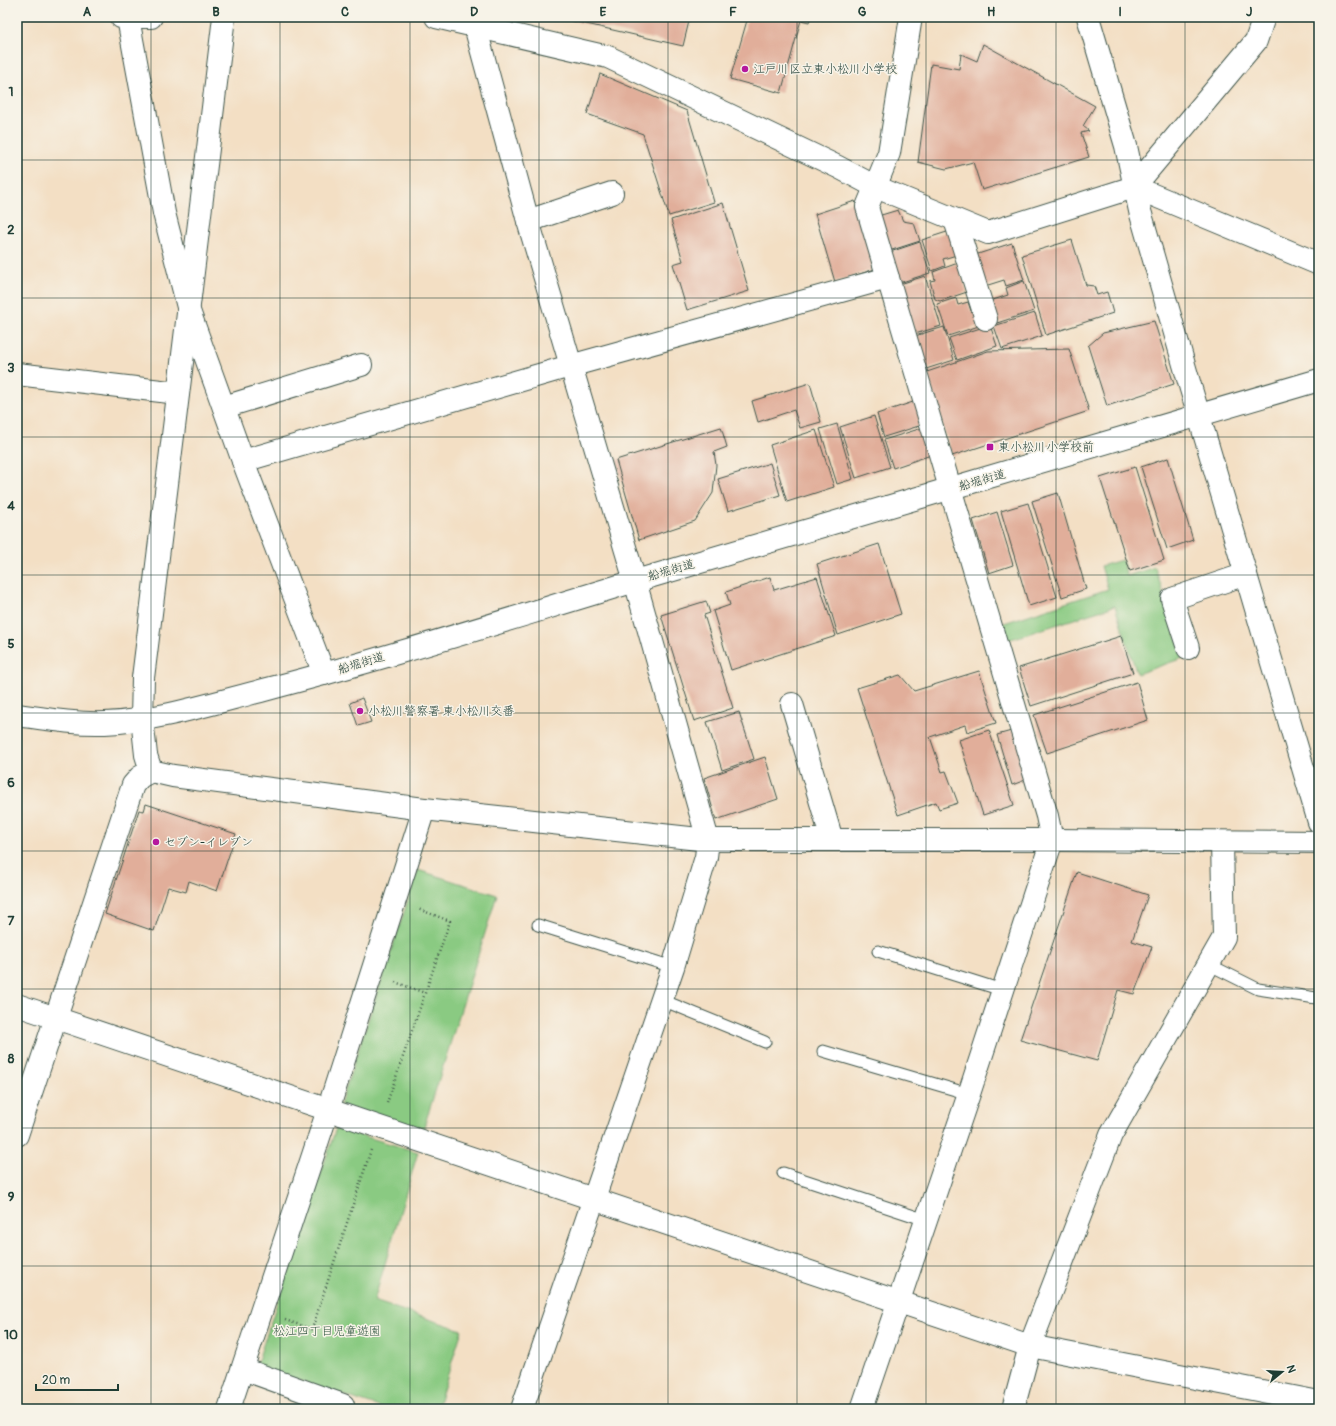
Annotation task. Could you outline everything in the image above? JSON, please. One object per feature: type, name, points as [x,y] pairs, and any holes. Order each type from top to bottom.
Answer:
[{"type":"street","points":[[151,17],[125,17],[164,213],[189,311],[243,461],[324,674]]},
{"type":"street","points":[[151,771],[146,755],[142,718],[143,678],[224,17]]},
{"type":"street","points":[[436,17],[475,22],[608,57],[838,167],[876,187],[988,233],[1134,187],[1256,41],[1264,17]]},
{"type":"street","points":[[862,1409],[969,1094],[1052,840],[1047,816],[867,208],[889,153],[911,17]]},
{"type":"street","points":[[1088,17],[1126,146],[1134,187],[1199,416],[1319,822]]},
{"type":"street","points":[[475,22],[528,221],[635,581],[708,840],[706,857],[673,967],[522,1409]]},
{"type":"street","points":[[1134,187],[1319,264]]},
{"type":"street","points":[[528,221],[612,192]]},
{"type":"street","points":[[955,220],[986,319]]},
{"type":"street","points":[[243,461],[570,366],[888,278]]},
{"type":"street","points":[[224,407],[361,365]]},
{"type":"street","points":[[17,374],[178,393]]},
{"type":"street","name":"船堀街道","points":[[17,715],[82,724],[109,723],[188,709],[324,674],[1319,380]]},
{"type":"street","points":[[1188,648],[1172,599],[1246,574]]},
{"type":"street","points":[[792,704],[832,840]]},
{"type":"street","points":[[17,1135],[133,785],[140,777],[151,771],[181,777],[424,809],[708,840],[1319,842]]},
{"type":"street","points":[[229,1409],[328,1110],[424,809]]},
{"type":"street","points":[[1013,1409],[1030,1346],[1111,1135],[1224,937],[1222,842]]},
{"type":"street","points":[[17,1005],[1030,1346],[1319,1402]]},
{"type":"street","points":[[243,1369],[343,1405]]},
{"type":"lane","points":[[538,925],[673,967]]},
{"type":"lane","points":[[878,951],[1002,990]]},
{"type":"lane","points":[[1208,964],[1258,989],[1319,998]]},
{"type":"lane","points":[[662,1000],[765,1042]]},
{"type":"lane","points":[[823,1051],[969,1094]]},
{"type":"lane","points":[[783,1173],[926,1220]]},
{"type":"path","points":[[372,973],[425,993]]},
{"type":"green space","points":[[1122,560],[1127,576],[1155,567],[1183,658],[1137,674],[1115,606],[1002,642],[998,625],[1108,589],[1101,566]]},
{"type":"green space","points":[[418,870],[497,895],[423,1130],[340,1105]]},
{"type":"green space","name":"松江四丁目児童遊園","points":[[336,1128],[418,1152],[374,1301],[462,1330],[437,1409],[385,1409],[256,1366]]},
{"type":"building","points":[[560,17],[690,17],[683,46]]},
{"type":"building","points":[[748,17],[811,17],[809,22],[801,20],[781,93],[730,79]]},
{"type":"building","points":[[983,44],[1095,106],[1083,126],[1089,131],[1081,133],[1089,157],[982,190],[973,162],[946,169],[918,162],[931,64],[959,69],[961,54],[977,61]]},
{"type":"building","points":[[600,74],[687,111],[714,202],[669,216],[643,134],[587,114]]},
{"type":"building","points":[[855,201],[875,269],[835,282],[815,214]]},
{"type":"building","points":[[723,203],[749,291],[687,310],[673,264],[683,261],[671,220]]},
{"type":"building","points":[[898,210],[903,221],[914,223],[920,241],[889,251],[878,216]]},
{"type":"building","points":[[953,230],[960,254],[943,259],[945,266],[932,271],[922,240]]},
{"type":"building","points":[[1072,240],[1086,285],[1094,286],[1097,295],[1107,292],[1113,313],[1046,335],[1022,255]]},
{"type":"building","points":[[920,242],[930,273],[899,283],[890,252]]},
{"type":"building","points":[[1012,243],[1024,280],[1006,286],[1004,280],[985,286],[975,255]]},
{"type":"building","points":[[958,263],[967,292],[940,301],[935,299],[930,281],[935,280],[933,272]]},
{"type":"building","points":[[925,276],[941,326],[915,334],[900,284]]},
{"type":"building","points":[[1024,281],[1034,311],[997,323],[990,301],[1008,295],[1006,288]]},
{"type":"building","points":[[956,298],[958,305],[968,302],[971,311],[976,310],[982,325],[948,336],[937,304]]},
{"type":"building","points":[[1035,313],[1042,336],[1002,349],[994,326]]},
{"type":"building","points":[[1154,321],[1174,384],[1107,406],[1088,346],[1103,333]]},
{"type":"building","points":[[990,325],[997,346],[957,360],[949,338]]},
{"type":"building","points":[[944,327],[954,360],[926,369],[915,336]]},
{"type":"building","points":[[1069,349],[1089,411],[952,456],[927,372],[988,351]]},
{"type":"building","points":[[810,383],[821,422],[800,428],[794,410],[758,422],[752,401]]},
{"type":"building","points":[[916,401],[922,425],[884,437],[877,414]]},
{"type":"building","points":[[874,416],[890,467],[856,478],[840,427]]},
{"type":"building","points":[[837,424],[853,479],[837,484],[820,429]]},
{"type":"building","points":[[721,427],[727,447],[714,452],[716,465],[713,493],[695,521],[639,540],[616,460]]},
{"type":"building","points":[[922,428],[931,455],[893,468],[884,440]]},
{"type":"building","points":[[816,430],[834,487],[787,502],[770,445]]},
{"type":"building","points":[[1168,458],[1193,540],[1167,549],[1141,467]]},
{"type":"building","points":[[770,463],[780,495],[728,511],[718,479]]},
{"type":"building","points":[[1135,467],[1164,560],[1130,571],[1100,478]]},
{"type":"building","points":[[1058,493],[1086,589],[1062,597],[1032,501]]},
{"type":"building","points":[[1028,503],[1057,597],[1029,606],[1001,511]]},
{"type":"building","points":[[997,512],[1013,565],[989,573],[973,520]]},
{"type":"building","points":[[879,544],[901,614],[838,635],[817,564]]},
{"type":"building","points":[[770,577],[774,590],[817,577],[836,636],[731,670],[713,611],[730,605],[726,592]]},
{"type":"building","points":[[706,601],[710,613],[704,615],[733,708],[694,721],[661,615]]},
{"type":"building","points":[[1121,636],[1133,673],[1031,706],[1019,668]]},
{"type":"building","points":[[979,671],[996,723],[967,732],[965,725],[930,737],[942,772],[946,771],[958,803],[939,809],[936,802],[898,815],[857,688],[900,675],[914,691]]},
{"type":"building","points":[[1137,682],[1148,720],[1047,753],[1034,715]]},
{"type":"building","points":[[362,698],[371,722],[358,726],[350,703]]},
{"type":"building","points":[[739,712],[754,759],[722,770],[707,722]]},
{"type":"building","points":[[989,730],[1014,805],[983,815],[959,740]]},
{"type":"building","points":[[1015,730],[1031,778],[1012,785],[997,735]]},
{"type":"building","points":[[765,757],[778,799],[716,820],[704,778]]},
{"type":"building","points":[[146,804],[236,834],[217,891],[189,881],[186,892],[168,887],[154,931],[105,914],[139,810],[144,811]]},
{"type":"building","points":[[1077,872],[1148,895],[1132,941],[1152,947],[1134,994],[1118,990],[1097,1061],[1020,1040]]},
{"type":"place","name":"江戸川区立東小松川小学校","points":[[745,69]]},
{"type":"place","name":"東小松川小学校前","points":[[990,447]]},
{"type":"place","name":"小松川警察署 東小松川交番","points":[[360,711]]},
{"type":"place","name":"セブン-イレブン","points":[[156,842]]}]
